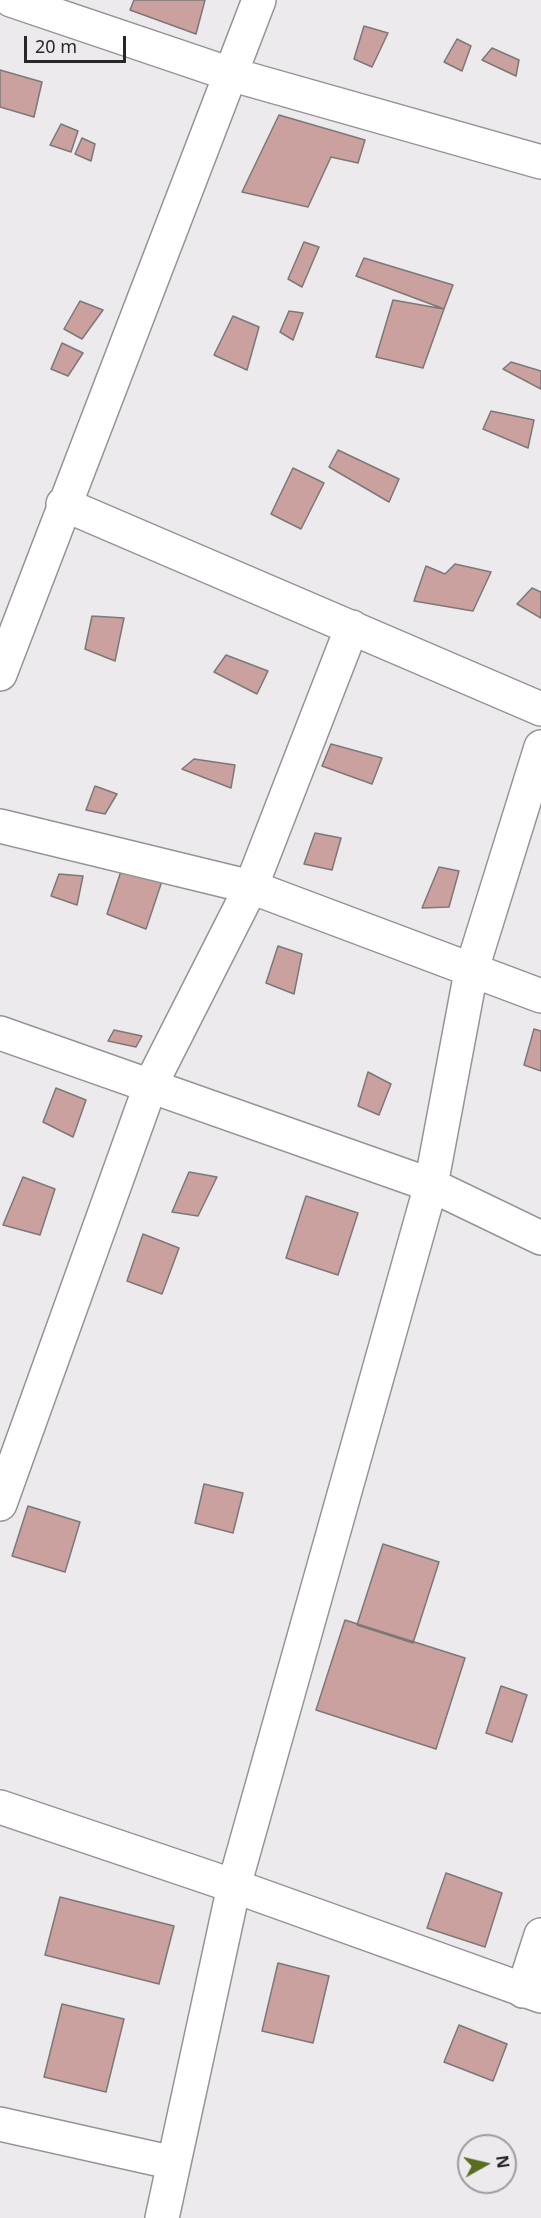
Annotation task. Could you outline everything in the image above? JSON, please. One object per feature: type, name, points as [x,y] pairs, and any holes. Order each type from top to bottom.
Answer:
[{"type":"street","points":[[11,0],[230,74],[541,162]]},
{"type":"street","points":[[0,674],[63,504],[259,0]]},
{"type":"street","points":[[63,504],[541,709]]},
{"type":"street","points":[[0,1504],[151,1084],[251,887],[352,627]]},
{"type":"street","points":[[162,2218],[234,1886],[431,1185],[471,972],[541,747]]},
{"type":"street","points":[[0,826],[251,887],[471,972],[541,996]]},
{"type":"street","points":[[0,1033],[151,1084],[431,1185],[541,1238]]},
{"type":"street","points":[[0,1807],[234,1886],[532,1994],[541,1935]]},
{"type":"street","points":[[0,2124],[174,2163]]},
{"type":"building","points":[[134,0],[205,0],[196,34],[130,10]]},
{"type":"building","points":[[364,26],[388,33],[372,67],[354,59]]},
{"type":"building","points":[[457,39],[471,46],[462,71],[444,62]]},
{"type":"building","points":[[492,48],[519,60],[516,76],[482,60]]},
{"type":"building","points":[[0,70],[42,82],[34,117],[0,107]]},
{"type":"building","points":[[279,115],[365,140],[358,163],[331,157],[308,207],[242,192]]},
{"type":"building","points":[[61,124],[78,131],[71,152],[50,145]]},
{"type":"building","points":[[82,138],[95,144],[91,161],[75,154]]},
{"type":"building","points":[[304,242],[319,247],[302,287],[288,279]]},
{"type":"building","points":[[364,258],[453,285],[444,309],[356,276]]},
{"type":"building","points":[[393,300],[444,309],[423,368],[376,357]]},
{"type":"building","points":[[80,301],[103,310],[82,339],[64,329]]},
{"type":"building","points":[[289,311],[303,313],[293,340],[280,332]]},
{"type":"building","points":[[233,316],[259,327],[247,370],[214,355]]},
{"type":"building","points":[[62,343],[83,353],[68,376],[51,369]]},
{"type":"building","points":[[511,362],[541,371],[541,389],[503,369]]},
{"type":"building","points":[[491,411],[534,420],[528,448],[483,429]]},
{"type":"building","points":[[338,450],[399,479],[389,502],[329,467]]},
{"type":"building","points":[[293,468],[324,483],[301,529],[271,514]]},
{"type":"building","points":[[455,564],[491,572],[473,611],[414,601],[426,566],[445,574]]},
{"type":"building","points":[[532,588],[541,592],[541,618],[517,604]]},
{"type":"building","points":[[92,616],[124,618],[115,661],[85,649]]},
{"type":"building","points":[[226,655],[268,671],[257,694],[214,672]]},
{"type":"building","points":[[331,744],[382,758],[372,784],[322,766]]},
{"type":"building","points":[[194,759],[235,765],[231,788],[182,769]]},
{"type":"building","points":[[95,786],[117,794],[105,814],[86,810]]},
{"type":"building","points":[[315,833],[341,838],[332,870],[304,864]]},
{"type":"building","points":[[439,867],[459,871],[449,907],[422,908]]},
{"type":"building","points":[[122,868],[162,881],[146,929],[107,914]]},
{"type":"building","points":[[59,874],[83,876],[77,905],[51,896]]},
{"type":"building","points":[[278,946],[302,954],[294,994],[266,983]]},
{"type":"building","points":[[534,1029],[541,1031],[541,1071],[524,1065]]},
{"type":"building","points":[[114,1030],[142,1036],[136,1047],[108,1041]]},
{"type":"building","points":[[368,1072],[391,1084],[379,1115],[358,1106]]},
{"type":"building","points":[[56,1088],[86,1100],[73,1137],[43,1122]]},
{"type":"building","points":[[189,1172],[217,1177],[198,1216],[172,1212]]},
{"type":"building","points":[[23,1177],[55,1189],[40,1235],[3,1225]]},
{"type":"building","points":[[306,1196],[358,1213],[338,1275],[286,1258]]},
{"type":"building","points":[[143,1234],[179,1248],[162,1294],[127,1281]]},
{"type":"building","points":[[204,1484],[243,1493],[233,1533],[195,1523]]},
{"type":"building","points":[[28,1506],[80,1522],[65,1572],[12,1556]]},
{"type":"building","points":[[383,1544],[439,1562],[413,1643],[357,1625]]},
{"type":"building","points":[[345,1620],[465,1658],[436,1749],[316,1710]]},
{"type":"building","points":[[501,1686],[527,1695],[512,1742],[486,1733]]},
{"type":"building","points":[[446,1873],[502,1893],[485,1947],[427,1928]]},
{"type":"building","points":[[60,1897],[174,1926],[159,1984],[45,1955]]},
{"type":"building","points":[[278,1963],[329,1976],[313,2043],[262,2031]]},
{"type":"building","points":[[62,2004],[124,2019],[106,2092],[44,2077]]},
{"type":"building","points":[[459,2025],[507,2044],[493,2081],[444,2062]]}]
